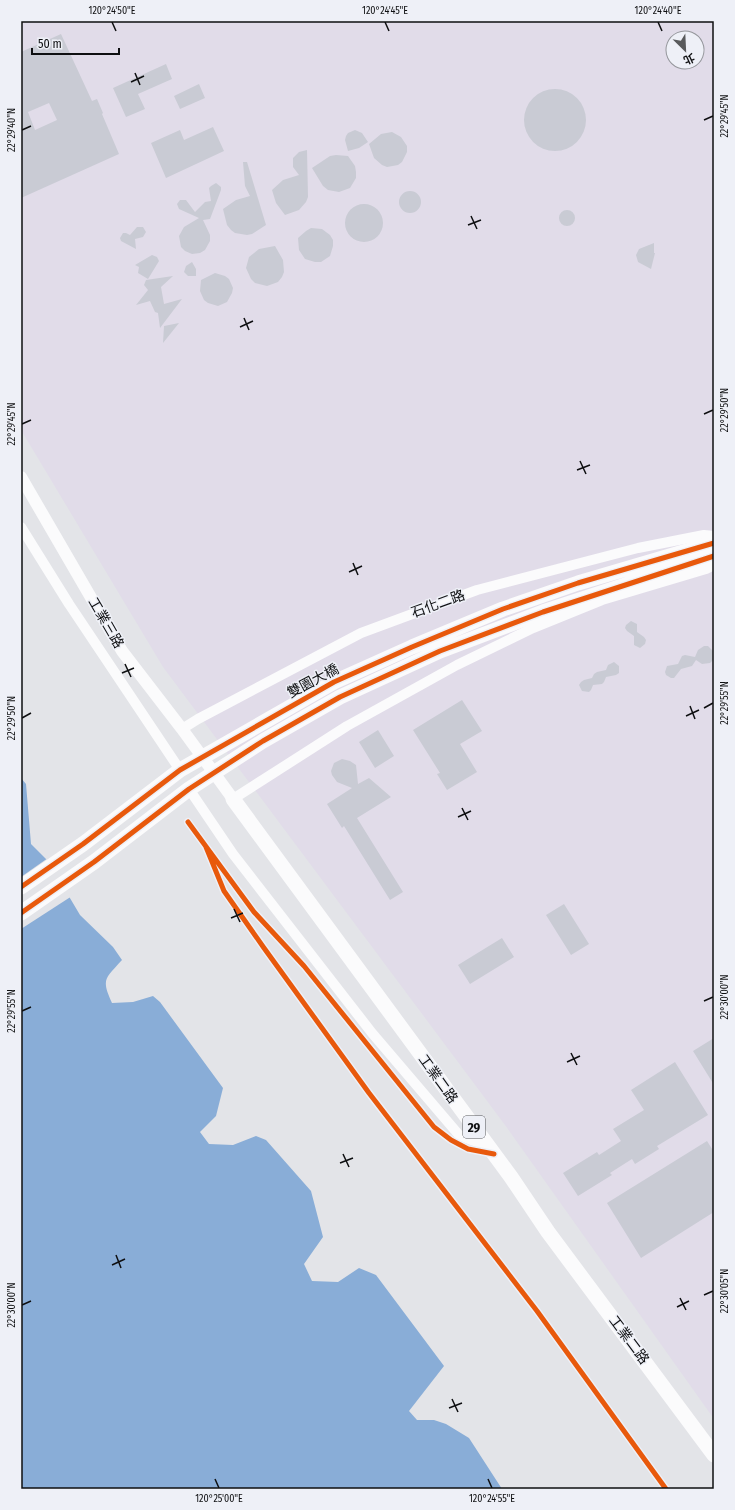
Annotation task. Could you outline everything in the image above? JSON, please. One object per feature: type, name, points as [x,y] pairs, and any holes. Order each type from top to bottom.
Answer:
[{"type":"main road","name":"雙園大橋","points":[[21,888],[84,844],[180,770],[334,682],[412,647],[503,609],[578,583],[714,543]]},
{"type":"main road","name":"雙園大橋","points":[[21,913],[94,862],[189,789],[263,741],[347,693],[440,650],[543,612],[714,556]]},
{"type":"main road","name":"工業二路","points":[[233,800],[487,1146],[548,1232],[714,1455]]},
{"type":"street","name":"工業三路","points":[[21,477],[122,651],[182,729],[233,800]]},
{"type":"street","points":[[21,527],[69,604],[180,770]]},
{"type":"street","name":"石化二路","points":[[182,729],[198,719],[361,633],[477,590],[638,548],[704,535],[714,536]]},
{"type":"street","points":[[233,800],[347,726],[457,665],[533,628],[602,600],[706,569],[714,565]]},
{"type":"street","points":[[189,789],[233,854],[372,1033],[459,1135],[487,1146]]},
{"type":"shaded area","points":[[21,21],[714,21],[714,1419],[505,1125],[163,667],[21,430]]},
{"type":"water","points":[[21,778],[26,784],[31,844],[48,861],[80,915],[113,947],[122,960],[106,980],[107,989],[112,1003],[133,1002],[153,996],[160,1002],[223,1088],[216,1116],[200,1132],[209,1144],[233,1145],[256,1136],[266,1140],[311,1191],[323,1237],[304,1264],[312,1281],[338,1282],[359,1268],[376,1275],[444,1366],[409,1411],[417,1420],[434,1420],[446,1424],[469,1438],[502,1489],[21,1489]]},
{"type":"pier","points":[[48,858],[72,896],[21,929],[21,877]]},
{"type":"building","points":[[61,34],[92,101],[97,99],[119,154],[21,198],[21,52]],"holes":[[[49,103],[57,120],[35,130],[28,112]]]},
{"type":"building","points":[[166,64],[172,79],[138,94],[145,109],[126,117],[113,88]]},
{"type":"building","points":[[199,84],[205,98],[180,109],[174,96]]},
{"type":"building","points":[[549,89],[561,89],[577,98],[584,108],[586,120],[584,132],[577,142],[561,151],[549,151],[538,146],[529,137],[524,126],[524,114],[529,103],[538,94]]},
{"type":"building","points":[[213,127],[224,151],[166,178],[151,143],[180,130],[184,140]]},
{"type":"building","points":[[355,130],[362,133],[368,142],[359,148],[348,151],[345,140],[346,136],[348,133]]},
{"type":"building","points":[[392,132],[401,137],[407,146],[407,152],[402,162],[398,165],[387,167],[382,165],[374,158],[369,144],[381,134]]},
{"type":"building","points":[[307,150],[308,197],[306,202],[299,210],[285,215],[276,203],[272,190],[283,180],[299,175],[293,167],[293,158],[299,152]]},
{"type":"building","points":[[330,156],[348,156],[355,166],[356,172],[356,178],[350,188],[339,192],[328,190],[323,186],[312,168]]},
{"type":"building","points":[[243,162],[247,162],[266,225],[252,234],[247,235],[235,233],[231,230],[227,225],[223,209],[236,200],[250,196],[245,186]]},
{"type":"building","points":[[216,183],[221,187],[221,190],[210,219],[203,220],[210,235],[210,241],[205,250],[200,253],[192,254],[185,251],[181,247],[179,236],[184,227],[199,218],[179,209],[177,204],[180,200],[186,200],[195,212],[205,202],[211,201],[209,188]]},
{"type":"building","points":[[410,191],[414,192],[420,198],[420,206],[414,212],[410,213],[406,212],[400,206],[399,202],[400,198],[406,192]]},
{"type":"building","points":[[360,204],[368,204],[375,207],[380,212],[383,223],[380,234],[375,239],[368,242],[360,242],[353,239],[348,234],[345,227],[345,219],[348,212],[353,207]]},
{"type":"building","points":[[564,210],[570,210],[575,215],[573,224],[570,226],[564,226],[559,221],[559,215]]},
{"type":"building","points":[[137,227],[143,227],[146,232],[143,237],[135,239],[136,249],[121,241],[120,238],[123,233],[130,235]]},
{"type":"building","points":[[311,228],[322,229],[330,235],[333,240],[330,256],[321,262],[305,259],[299,250],[298,238]]},
{"type":"building","points":[[654,243],[655,253],[651,269],[638,262],[636,255],[639,249]]},
{"type":"building","points":[[275,246],[283,260],[284,272],[282,277],[278,282],[267,286],[255,283],[251,279],[246,268],[249,257],[259,249]]},
{"type":"building","points":[[152,255],[157,257],[159,261],[148,279],[138,273],[139,267],[135,265]]},
{"type":"building","points":[[192,262],[196,269],[196,276],[188,276],[184,272],[186,266]]},
{"type":"building","points":[[215,273],[229,279],[233,288],[227,302],[218,306],[204,300],[200,291],[201,280]]},
{"type":"building","points":[[173,276],[161,287],[164,304],[182,299],[160,328],[158,313],[155,312],[150,301],[136,305],[148,290],[144,285],[146,280]]},
{"type":"building","points":[[179,323],[163,343],[164,326]]},
{"type":"building","points":[[631,621],[637,624],[637,632],[646,640],[645,644],[640,648],[634,645],[634,636],[625,628]]},
{"type":"building","points":[[704,646],[708,646],[714,652],[713,660],[710,663],[702,664],[696,660],[692,666],[681,669],[674,678],[666,675],[665,672],[667,666],[678,664],[682,656],[685,655],[695,657],[698,650]]},
{"type":"building","points":[[614,662],[619,666],[619,673],[606,677],[602,684],[593,685],[589,692],[582,691],[579,685],[581,682],[592,678],[597,672],[606,670],[608,665]]},
{"type":"building","points":[[462,700],[482,731],[460,744],[477,772],[447,790],[437,774],[440,773],[413,730]]},
{"type":"building","points":[[378,730],[394,756],[375,768],[359,742]]},
{"type":"building","points":[[342,759],[350,761],[356,765],[358,784],[369,778],[391,797],[357,818],[403,892],[390,900],[344,826],[342,828],[327,804],[352,788],[337,782],[332,775],[331,771],[334,763]]},
{"type":"building","points":[[564,904],[589,944],[571,955],[546,915]]},
{"type":"building","points":[[502,938],[514,957],[470,984],[458,965]]},
{"type":"building","points":[[714,1038],[714,1085],[693,1051]]},
{"type":"building","points":[[675,1062],[708,1115],[657,1146],[659,1149],[635,1164],[632,1159],[610,1173],[612,1175],[578,1196],[563,1173],[597,1152],[599,1155],[621,1141],[613,1129],[644,1110],[631,1090]]},
{"type":"building","points":[[707,1141],[714,1152],[714,1212],[641,1258],[607,1203]]},
{"type":"cycle path","points":[[21,887],[83,844],[180,770],[334,682],[412,647],[503,609],[578,583],[714,543]]},
{"type":"cycle path","points":[[21,913],[94,862],[189,789],[263,741],[340,697],[440,651],[543,612],[714,556]]},
{"type":"cycle path","points":[[188,822],[254,912],[304,966],[434,1127],[451,1140],[468,1149],[494,1154]]},
{"type":"cycle path","points":[[206,847],[224,891],[264,948],[369,1093],[537,1311],[666,1489]]}]
